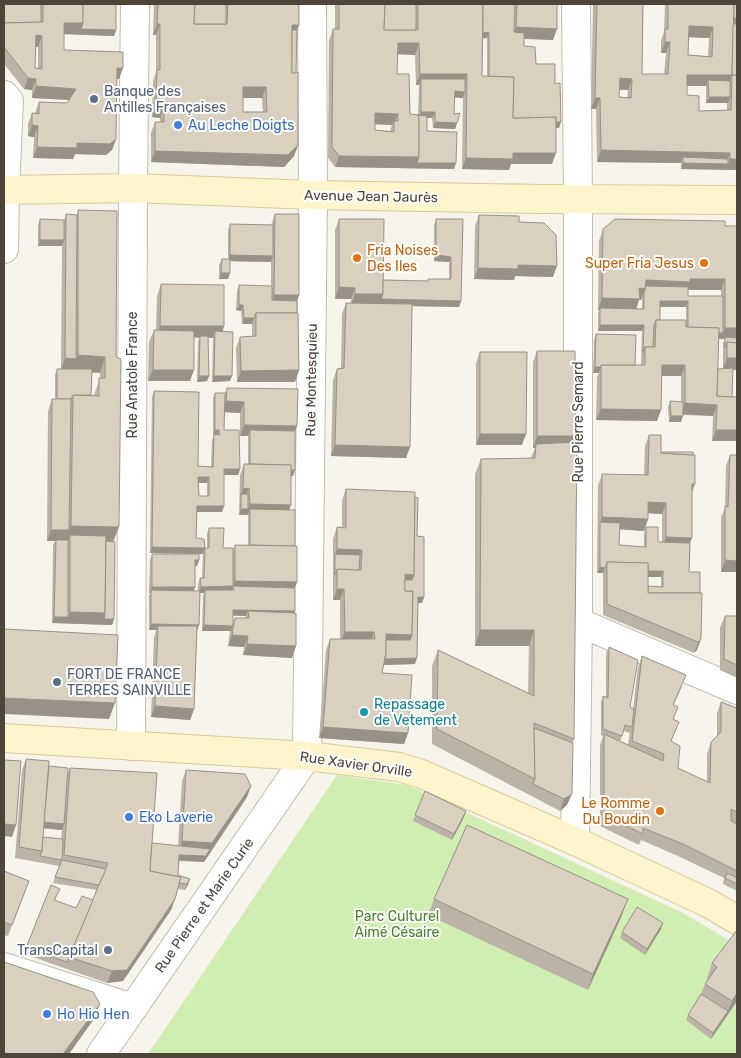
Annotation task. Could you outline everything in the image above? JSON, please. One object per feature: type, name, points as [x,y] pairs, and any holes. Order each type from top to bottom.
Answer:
[{"type":"main road","name":"Avenue Jean Jaurès","points":[[4,190],[133,188],[313,195],[737,200]]},
{"type":"main road","name":"Rue Xavier Orville","points":[[4,738],[307,756],[399,767],[419,773],[575,841],[708,903],[737,920]]},
{"type":"street","name":"Rue Anatole France","points":[[130,746],[135,4]]},
{"type":"street","name":"Rue Montesquieu","points":[[307,756],[313,195],[312,4]]},
{"type":"street","name":"Rue Pierre Semard","points":[[575,841],[578,622],[576,4]]},
{"type":"street","points":[[4,95],[9,101],[4,190],[4,250]]},
{"type":"street","points":[[578,622],[737,690]]},
{"type":"street","name":"Rue Pierre et Marie Curie","points":[[101,1054],[307,756]]},
{"type":"street","points":[[4,967],[134,1008]]},
{"type":"green space","name":"Parc Culturel Aimé Césaire","points":[[337,775],[407,785],[683,913],[737,945],[737,1054],[148,1054]]},
{"type":"building","points":[[4,4],[41,4],[41,22],[4,23]]},
{"type":"building","points":[[43,4],[83,4],[83,23],[64,23],[64,50],[123,52],[123,68],[117,68],[116,139],[110,144],[77,143],[77,148],[37,147],[38,126],[32,125],[32,113],[39,114],[39,102],[67,103],[76,89],[36,86],[36,79],[28,78],[4,47],[4,23],[43,22]],"holes":[[[36,35],[42,36],[42,69],[35,68]]]},
{"type":"building","points":[[83,4],[116,4],[116,30],[81,29],[83,23]]},
{"type":"building","points":[[158,4],[195,4],[194,24],[227,24],[228,4],[299,4],[299,25],[292,25],[292,73],[298,72],[298,145],[288,155],[155,151],[155,122],[164,122],[164,107],[156,106],[157,70],[160,70],[160,24],[157,24]],"holes":[[[243,87],[266,87],[267,112],[243,112]]]},
{"type":"building","points":[[195,4],[226,4],[226,24],[194,24]]},
{"type":"building","points":[[339,4],[385,4],[384,30],[418,30],[418,4],[483,4],[482,76],[514,77],[513,118],[556,117],[556,153],[513,153],[513,159],[466,158],[467,74],[420,74],[419,43],[398,43],[397,74],[409,74],[410,114],[419,115],[419,157],[339,156],[332,147],[333,29],[339,29]],"holes":[[[375,113],[398,114],[398,121],[394,121],[394,132],[375,130]]]},
{"type":"building","points":[[385,4],[416,4],[416,30],[384,30]]},
{"type":"building","points":[[483,4],[515,4],[514,32],[524,33],[524,46],[535,47],[536,64],[555,64],[555,84],[560,83],[561,122],[556,122],[556,117],[513,118],[514,77],[489,76],[489,32],[483,33]]},
{"type":"building","points":[[517,4],[557,4],[557,29],[516,27]]},
{"type":"building","points":[[597,4],[643,4],[642,74],[668,74],[670,42],[665,42],[665,29],[668,29],[668,4],[734,4],[732,75],[737,75],[737,159],[730,159],[730,153],[601,150],[600,98],[595,98]],"holes":[[[689,26],[713,27],[712,57],[688,55]],[[687,75],[732,75],[731,110],[699,111],[699,96],[687,95]],[[620,78],[632,79],[631,98],[619,97]]]},
{"type":"building","points":[[734,4],[737,4],[737,18],[734,18]]},
{"type":"building","points":[[733,25],[737,25],[737,75],[732,75]]},
{"type":"building","points":[[292,30],[297,30],[296,73],[292,73]]},
{"type":"building","points":[[421,79],[465,79],[465,92],[455,91],[454,114],[460,113],[457,123],[435,122],[435,112],[421,112]]},
{"type":"building","points":[[708,80],[730,81],[730,97],[709,97]]},
{"type":"building","points":[[419,115],[427,116],[427,131],[457,132],[456,163],[417,163],[419,157]]},
{"type":"building","points":[[683,157],[728,159],[728,164],[683,163]]},
{"type":"building","points":[[78,210],[117,211],[116,357],[121,359],[119,527],[71,526],[73,395],[99,396],[99,378],[105,378],[105,357],[78,355]]},
{"type":"building","points":[[66,214],[77,215],[76,359],[65,358]]},
{"type":"building","points":[[275,214],[299,214],[299,295],[274,295]]},
{"type":"building","points":[[479,215],[519,216],[519,222],[544,223],[556,235],[557,266],[518,265],[518,269],[478,268]]},
{"type":"building","points":[[40,219],[64,220],[64,240],[40,240]]},
{"type":"building","name":"Fria Noises Des Iles","points":[[339,219],[384,219],[383,294],[355,294],[355,288],[339,287]]},
{"type":"building","points":[[436,219],[463,219],[461,301],[381,299],[383,280],[428,281],[428,279],[451,279],[451,257],[436,255]]},
{"type":"building","points":[[615,219],[725,221],[725,226],[737,226],[737,328],[725,328],[725,279],[690,279],[690,282],[646,280],[645,289],[639,288],[640,299],[602,298],[603,229]]},
{"type":"building","points":[[230,224],[273,225],[273,256],[230,255]]},
{"type":"building","points":[[222,259],[230,259],[230,273],[221,273]]},
{"type":"building","points":[[161,284],[224,285],[224,326],[160,326]]},
{"type":"building","points":[[239,285],[272,286],[272,300],[297,301],[297,313],[256,313],[254,318],[244,318],[243,305],[239,305]]},
{"type":"building","points":[[646,286],[688,287],[688,296],[723,296],[723,333],[718,333],[719,328],[686,327],[688,326],[688,301],[660,301],[660,320],[656,320],[654,325],[653,347],[645,347],[643,353],[644,325],[600,325],[600,308],[644,309]]},
{"type":"building","points":[[346,303],[412,304],[410,447],[335,445],[337,369],[344,368]]},
{"type":"building","points":[[256,313],[298,313],[299,370],[241,371],[240,337],[256,336]]},
{"type":"building","points":[[656,320],[686,320],[686,327],[719,328],[717,396],[737,397],[737,430],[716,430],[717,405],[685,403],[685,365],[662,365],[661,410],[601,409],[601,365],[645,365],[645,347],[655,347]]},
{"type":"building","points":[[154,330],[194,331],[194,370],[153,370]]},
{"type":"building","points":[[215,331],[233,332],[232,376],[214,376]]},
{"type":"building","points":[[596,334],[636,335],[635,365],[601,365],[601,367],[595,367]]},
{"type":"building","points":[[200,336],[208,336],[209,376],[199,376]]},
{"type":"building","points":[[725,337],[737,338],[737,343],[727,342],[725,348]]},
{"type":"building","points":[[727,342],[737,343],[737,358],[727,358]]},
{"type":"building","points":[[537,351],[575,351],[576,436],[537,436]]},
{"type":"building","points":[[480,352],[527,352],[526,434],[480,434]]},
{"type":"building","points":[[733,368],[732,397],[717,396],[718,369]]},
{"type":"building","points":[[57,369],[92,369],[91,395],[73,395],[71,399],[57,399]]},
{"type":"building","points":[[227,388],[298,389],[297,426],[244,425],[244,402],[226,401]]},
{"type":"building","points":[[154,391],[199,392],[198,466],[213,467],[214,434],[220,435],[219,430],[215,430],[215,393],[225,393],[224,430],[239,430],[240,469],[224,469],[224,506],[197,506],[196,538],[204,539],[205,548],[152,547]],"holes":[[[198,477],[209,477],[209,496],[199,496]]]},
{"type":"building","points":[[52,399],[71,399],[69,530],[51,530]]},
{"type":"building","points":[[670,401],[683,402],[683,416],[671,416]]},
{"type":"building","points":[[250,430],[295,431],[295,470],[291,470],[291,465],[250,464]]},
{"type":"building","points":[[649,435],[661,435],[661,453],[695,455],[695,484],[692,484],[692,538],[666,537],[666,503],[648,502],[648,519],[602,517],[602,474],[648,475]]},
{"type":"building","points":[[577,442],[574,739],[534,723],[535,779],[437,729],[438,650],[534,696],[534,630],[480,630],[481,459],[535,458],[536,444]]},
{"type":"building","points":[[693,452],[693,455],[661,453]]},
{"type":"building","points":[[730,455],[737,455],[737,561],[725,560],[725,506],[728,507]]},
{"type":"building","points":[[244,464],[291,465],[291,505],[250,504],[249,488],[243,489]]},
{"type":"building","points":[[346,489],[415,492],[414,575],[405,574],[405,591],[413,591],[412,635],[386,634],[386,653],[382,673],[412,675],[408,733],[323,727],[330,639],[375,639],[374,632],[345,632],[344,589],[337,589],[337,569],[361,570],[362,550],[337,549],[337,527],[346,528]]},
{"type":"building","points":[[241,494],[248,494],[248,509],[241,509]]},
{"type":"building","points":[[415,497],[418,498],[417,536],[424,537],[424,597],[418,597],[417,658],[385,659],[386,640],[410,640],[412,635],[413,591],[405,591],[405,580],[412,580],[414,575]]},
{"type":"building","points":[[250,509],[295,510],[295,546],[250,545]]},
{"type":"building","points":[[600,522],[620,523],[619,545],[646,547],[646,527],[658,527],[658,542],[690,543],[689,572],[700,572],[700,593],[648,593],[648,586],[663,587],[663,571],[648,571],[648,563],[607,562],[605,568],[600,567]]},
{"type":"building","points":[[209,528],[224,528],[223,548],[233,548],[233,586],[201,587],[200,578],[204,578],[205,548],[209,548]]},
{"type":"building","points":[[70,535],[106,536],[105,613],[70,612]]},
{"type":"building","points":[[56,540],[68,540],[68,617],[54,617]]},
{"type":"building","points":[[106,541],[115,542],[114,619],[104,619]]},
{"type":"building","points":[[235,545],[297,546],[297,582],[235,581]]},
{"type":"building","points":[[152,554],[199,554],[199,560],[195,560],[195,587],[152,587]]},
{"type":"building","points":[[335,554],[360,555],[359,570],[337,569],[335,575]]},
{"type":"building","points":[[607,562],[648,563],[648,593],[702,593],[701,639],[698,642],[607,604]]},
{"type":"building","points":[[233,586],[295,588],[295,611],[233,610],[233,626],[204,625],[205,590],[234,590]]},
{"type":"building","points":[[151,590],[200,591],[199,625],[151,624]]},
{"type":"building","points":[[248,611],[296,613],[296,646],[247,644],[248,636],[232,635],[235,618],[249,618]]},
{"type":"building","points":[[725,616],[737,616],[737,665],[724,659]]},
{"type":"building","points":[[158,626],[197,626],[194,709],[155,706]]},
{"type":"building","name":"FORT DE FRANCE TERRES SAINVILLE","points":[[4,629],[118,635],[115,703],[4,698]]},
{"type":"building","points":[[609,647],[638,660],[630,707],[634,709],[632,727],[625,725],[622,736],[603,729],[603,696],[608,698]]},
{"type":"building","points":[[642,656],[686,675],[673,705],[678,707],[673,719],[679,722],[671,741],[680,746],[678,768],[710,783],[711,742],[721,732],[721,702],[737,708],[737,812],[731,809],[731,821],[737,824],[737,871],[683,844],[643,828],[643,834],[604,815],[604,734],[663,761],[664,754],[632,741]]},
{"type":"building","points":[[534,728],[573,743],[572,794],[564,799],[533,784],[535,779]]},
{"type":"building","points":[[26,759],[49,761],[42,851],[19,847]]},
{"type":"building","points":[[4,760],[21,761],[16,825],[4,824]]},
{"type":"building","points":[[49,766],[68,768],[64,824],[44,822]]},
{"type":"building","points":[[70,768],[157,773],[150,871],[181,877],[175,899],[127,970],[112,971],[69,957],[108,863],[64,855]]},
{"type":"building","points":[[186,770],[245,774],[251,786],[212,843],[182,841]]},
{"type":"building","points":[[425,791],[466,811],[454,834],[415,815]]},
{"type":"building","points":[[467,825],[628,899],[593,974],[434,899]]},
{"type":"building","points":[[43,837],[63,839],[62,860],[40,856]]},
{"type":"building","points":[[152,843],[210,849],[206,856],[179,855],[178,875],[190,879],[187,884],[179,883],[181,877],[150,871]]},
{"type":"building","points":[[62,860],[106,869],[99,885],[55,877]]},
{"type":"building","points":[[4,871],[29,881],[12,925],[4,922]]},
{"type":"building","points":[[727,873],[737,878],[737,884],[725,878]]},
{"type":"building","points":[[51,885],[60,889],[54,900],[76,908],[82,896],[93,900],[67,962],[26,948]]},
{"type":"building","points":[[637,907],[663,923],[647,949],[622,932]]},
{"type":"building","points":[[737,930],[737,993],[732,1001],[705,984],[717,967],[712,963]]},
{"type":"building","name":"Ho Hio Hen","points":[[4,962],[93,992],[100,1004],[63,1054],[4,1054]]},
{"type":"building","points":[[701,994],[728,1011],[713,1033],[688,1015]]},
{"type":"place","name":"Banque des Antilles Françaises","points":[[94,99]]},
{"type":"place","name":"Au Leche Doigts","points":[[178,125]]},
{"type":"place","name":"Fria Noises Des Iles","points":[[357,258]]},
{"type":"place","name":"Super Fria Jesus","points":[[704,263]]},
{"type":"place","name":"FORT DE FRANCE TERRES SAINVILLE","points":[[57,682]]},
{"type":"place","name":"Repassage de Vetement","points":[[364,712]]},
{"type":"place","name":"Le Romme Du Boudin","points":[[660,811]]},
{"type":"place","name":"Eko Laverie","points":[[129,817]]},
{"type":"place","name":"TransCapital","points":[[108,950]]},
{"type":"place","name":"Ho Hio Hen","points":[[47,1014]]}]
